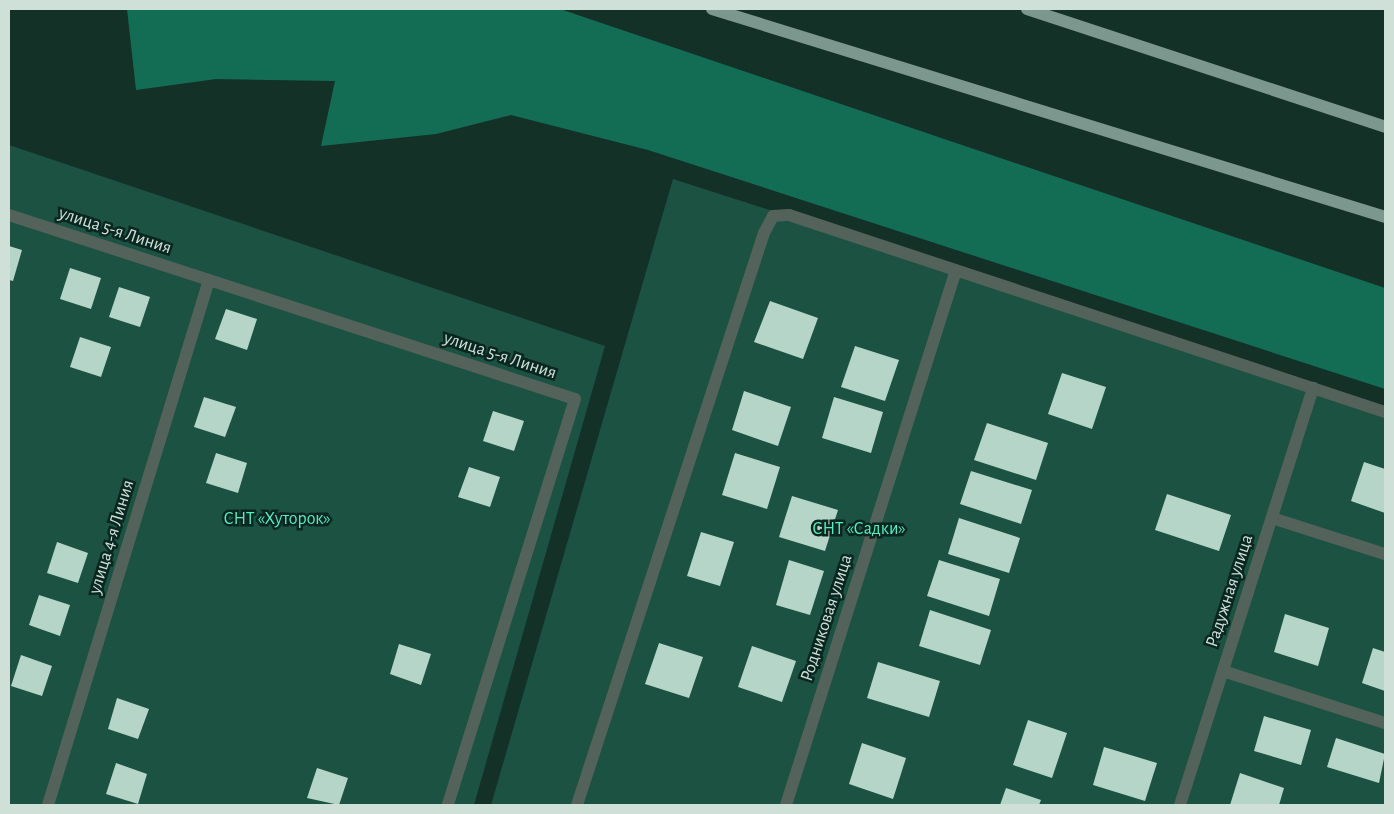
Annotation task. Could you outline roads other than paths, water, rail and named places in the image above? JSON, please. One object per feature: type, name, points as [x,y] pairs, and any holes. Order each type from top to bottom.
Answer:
[{"type":"main road","points":[[712,9],[1385,217]]},
{"type":"main road","points":[[1027,9],[1385,127]]},
{"type":"street","points":[[577,805],[768,222],[779,214],[789,215],[1385,412]]},
{"type":"street","name":"улица 5-я Линия","points":[[9,215],[576,399],[448,805]]},
{"type":"street","name":"Родниковая улица","points":[[786,805],[956,270]]},
{"type":"street","name":"улица 4-я Линия","points":[[48,805],[209,280]]},
{"type":"street","name":"Радужная улица","points":[[1180,805],[1313,388]]},
{"type":"street","points":[[1272,518],[1385,554]]},
{"type":"street","points":[[1223,671],[1385,723]]},
{"type":"park label","name":"СНТ «Хуторок»","points":[[277,519]]},
{"type":"park label","name":"СНТ «Садки»","points":[[859,529]]}]
